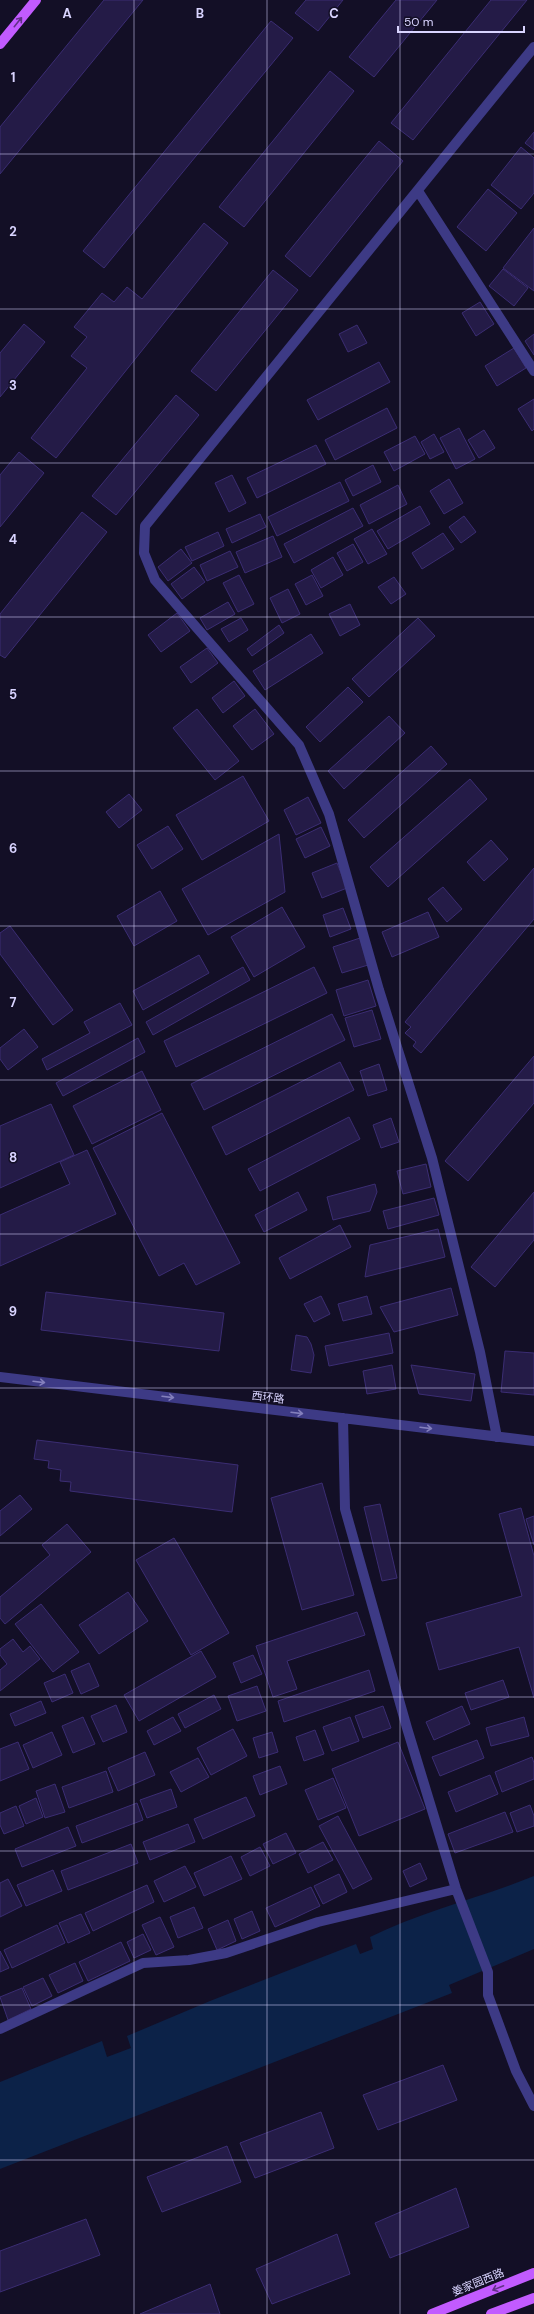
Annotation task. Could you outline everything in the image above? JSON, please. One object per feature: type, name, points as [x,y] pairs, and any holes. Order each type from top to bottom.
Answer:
[{"type":"main road","points":[[0,44],[36,0]]},
{"type":"main road","name":"姜家园西路","points":[[432,2314],[534,2273]]},
{"type":"main road","points":[[491,2314],[534,2298]]},
{"type":"street","points":[[497,1437],[480,1352],[432,1158],[380,990],[329,814],[299,745],[155,580],[144,553],[146,526],[534,47]]},
{"type":"street","points":[[418,191],[534,371]]},
{"type":"street","name":"西环路","points":[[0,1378],[534,1441]]},
{"type":"street","points":[[343,1418],[345,1509],[407,1728],[456,1889],[488,1972],[488,1995],[516,2071],[534,2106]]},
{"type":"street","points":[[0,2029],[143,1963],[189,1960],[226,1953],[318,1922],[456,1889]]},
{"type":"water","points":[[534,1876],[534,1949],[449,1985],[452,1993],[0,2169],[0,2082],[102,2041],[107,2057],[131,2048],[127,2036],[210,2001],[356,1944],[360,1954],[373,1949],[370,1937],[431,1912]]},
{"type":"building","points":[[104,0],[143,0],[0,174],[0,127]]},
{"type":"building","points":[[306,0],[343,0],[318,31],[295,13]]},
{"type":"building","points":[[396,0],[437,0],[374,77],[349,57]]},
{"type":"building","points":[[491,0],[527,0],[413,140],[391,123]]},
{"type":"building","points":[[271,21],[293,38],[104,268],[83,251]]},
{"type":"building","points":[[330,71],[354,91],[244,227],[219,207]]},
{"type":"building","points":[[534,132],[534,150],[525,143]]},
{"type":"building","points":[[379,141],[403,161],[310,277],[285,256]]},
{"type":"building","points":[[521,147],[534,158],[534,193],[521,209],[491,185]]},
{"type":"building","points":[[488,189],[517,213],[486,251],[457,227]]},
{"type":"building","points":[[204,223],[228,243],[56,458],[31,438],[87,368],[71,356],[87,337],[74,327],[102,293],[114,302],[127,287],[142,299]]},
{"type":"building","points":[[534,228],[534,291],[503,268]]},
{"type":"building","points":[[503,269],[528,288],[514,306],[489,286]]},
{"type":"building","points":[[273,270],[298,290],[216,391],[191,371]]},
{"type":"building","points":[[480,302],[494,324],[476,336],[462,313]]},
{"type":"building","points":[[24,324],[45,342],[0,397],[0,353]]},
{"type":"building","points":[[357,325],[367,343],[348,352],[339,334]]},
{"type":"building","points":[[534,334],[534,355],[525,341]]},
{"type":"building","points":[[514,348],[526,368],[497,386],[485,366]]},
{"type":"building","points":[[379,362],[390,382],[318,420],[307,400]]},
{"type":"building","points":[[176,395],[199,415],[116,515],[92,496]]},
{"type":"building","points":[[534,399],[534,429],[532,431],[518,409]]},
{"type":"building","points":[[387,408],[397,428],[335,460],[325,440]]},
{"type":"building","points":[[459,428],[475,459],[456,469],[440,438]]},
{"type":"building","points":[[484,430],[495,448],[479,458],[468,440]]},
{"type":"building","points":[[434,434],[444,452],[430,459],[421,442]]},
{"type":"building","points":[[415,436],[425,454],[394,471],[384,452]]},
{"type":"building","points":[[316,445],[326,464],[257,498],[247,478]]},
{"type":"building","points":[[19,452],[44,473],[0,527],[0,475]]},
{"type":"building","points":[[373,465],[381,482],[353,496],[345,480]]},
{"type":"building","points":[[232,475],[246,503],[229,512],[215,483]]},
{"type":"building","points":[[449,479],[463,503],[444,514],[430,491]]},
{"type":"building","points":[[340,482],[349,501],[277,536],[268,517]]},
{"type":"building","points":[[398,485],[407,504],[369,524],[360,505]]},
{"type":"building","points":[[420,506],[430,524],[388,549],[377,531]]},
{"type":"building","points":[[353,508],[363,526],[294,563],[284,544]]},
{"type":"building","points":[[82,512],[107,532],[5,658],[0,655],[0,614]]},
{"type":"building","points":[[260,514],[266,527],[232,543],[226,529]]},
{"type":"building","points":[[464,516],[476,532],[461,543],[449,527]]},
{"type":"building","points":[[372,529],[387,554],[368,564],[354,539]]},
{"type":"building","points":[[218,532],[224,546],[192,561],[185,547]]},
{"type":"building","points":[[443,533],[454,549],[422,569],[412,553]]},
{"type":"building","points":[[273,536],[282,557],[245,573],[236,552]]},
{"type":"building","points":[[353,544],[363,562],[347,571],[337,553]]},
{"type":"building","points":[[181,549],[192,563],[168,581],[158,567]]},
{"type":"building","points":[[230,551],[238,567],[207,581],[200,565]]},
{"type":"building","points":[[333,557],[343,575],[321,588],[311,570]]},
{"type":"building","points":[[194,567],[205,582],[182,599],[171,584]]},
{"type":"building","points":[[239,575],[254,604],[238,612],[223,583]]},
{"type":"building","points":[[312,575],[323,596],[306,605],[295,584]]},
{"type":"building","points":[[394,577],[406,594],[391,604],[378,587]]},
{"type":"building","points":[[288,589],[300,614],[282,623],[270,598]]},
{"type":"building","points":[[228,602],[235,614],[207,630],[200,618]]},
{"type":"building","points":[[350,604],[360,625],[340,636],[329,614]]},
{"type":"building","points":[[177,613],[190,631],[161,652],[148,635]]},
{"type":"building","points":[[241,618],[248,630],[229,642],[221,629]]},
{"type":"building","points":[[418,618],[435,636],[369,697],[352,679]]},
{"type":"building","points":[[279,625],[284,633],[252,656],[247,649]]},
{"type":"building","points":[[311,634],[323,653],[265,690],[253,671]]},
{"type":"building","points":[[207,648],[218,663],[191,683],[180,667]]},
{"type":"building","points":[[234,681],[245,696],[223,713],[212,698]]},
{"type":"building","points":[[348,687],[363,702],[320,742],[306,727]]},
{"type":"building","points":[[197,709],[239,761],[215,780],[173,728]]},
{"type":"building","points":[[255,709],[274,734],[252,750],[233,726]]},
{"type":"building","points":[[389,716],[405,733],[344,789],[328,771]]},
{"type":"building","points":[[431,746],[447,764],[364,838],[348,820]]},
{"type":"building","points":[[243,776],[269,821],[202,860],[176,815]]},
{"type":"building","points":[[470,779],[487,799],[388,887],[370,867]]},
{"type":"building","points":[[129,794],[142,810],[119,828],[106,812]]},
{"type":"building","points":[[308,797],[321,823],[296,835],[284,810]]},
{"type":"building","points":[[168,826],[183,849],[152,869],[137,845]]},
{"type":"building","points":[[321,827],[330,846],[305,858],[296,839]]},
{"type":"building","points":[[279,834],[285,892],[208,935],[182,889]]},
{"type":"building","points":[[491,840],[508,859],[484,881],[467,862]]},
{"type":"building","points":[[337,863],[347,888],[322,898],[312,873]]},
{"type":"building","points":[[534,868],[534,919],[421,1053],[413,1046],[416,1042],[405,1033],[411,1027],[405,1022]]},
{"type":"building","points":[[443,887],[462,909],[447,922],[428,899]]},
{"type":"building","points":[[160,891],[177,921],[134,946],[117,916]]},
{"type":"building","points":[[282,907],[305,947],[254,977],[231,937]]},
{"type":"building","points":[[343,908],[351,929],[330,937],[323,915]]},
{"type":"building","points":[[428,912],[439,937],[392,957],[382,932]]},
{"type":"building","points":[[10,926],[73,1010],[53,1025],[0,954],[0,933]]},
{"type":"building","points":[[360,938],[368,965],[342,973],[333,947]]},
{"type":"building","points":[[199,955],[209,973],[143,1010],[133,991]]},
{"type":"building","points":[[243,967],[250,980],[153,1035],[146,1022]]},
{"type":"building","points":[[314,967],[327,993],[176,1067],[164,1041]]},
{"type":"building","points":[[368,980],[376,1006],[344,1016],[336,990]]},
{"type":"building","points":[[120,1003],[132,1025],[47,1070],[42,1059],[90,1033],[84,1022]]},
{"type":"building","points":[[372,1010],[381,1039],[354,1047],[345,1018]]},
{"type":"building","points":[[332,1014],[345,1040],[204,1110],[191,1084]]},
{"type":"building","points":[[24,1029],[38,1047],[8,1070],[0,1059],[0,1048]]},
{"type":"building","points":[[138,1038],[145,1052],[63,1096],[56,1083]]},
{"type":"building","points":[[534,1056],[534,1103],[468,1181],[445,1161]]},
{"type":"building","points":[[340,1062],[354,1090],[226,1155],[212,1127]]},
{"type":"building","points":[[379,1064],[387,1090],[368,1096],[360,1071]]},
{"type":"building","points":[[142,1071],[161,1110],[92,1144],[73,1106]]},
{"type":"building","points":[[51,1104],[74,1155],[0,1188],[0,1126]]},
{"type":"building","points":[[162,1113],[240,1263],[196,1285],[184,1263],[159,1276],[93,1148]]},
{"type":"building","points":[[349,1117],[360,1139],[260,1191],[248,1169]]},
{"type":"building","points":[[391,1118],[399,1142],[381,1148],[373,1125]]},
{"type":"building","points":[[87,1150],[116,1214],[0,1266],[0,1215],[70,1184],[60,1162]]},
{"type":"building","points":[[426,1164],[431,1187],[403,1194],[397,1171]]},
{"type":"building","points":[[375,1184],[377,1192],[370,1211],[333,1220],[327,1197]]},
{"type":"building","points":[[298,1192],[307,1210],[264,1232],[255,1215]]},
{"type":"building","points":[[534,1192],[534,1240],[495,1287],[471,1267]]},
{"type":"building","points":[[434,1198],[439,1215],[388,1229],[383,1211]]},
{"type":"building","points":[[340,1225],[351,1247],[290,1279],[279,1258]]},
{"type":"building","points":[[438,1229],[445,1257],[365,1277],[370,1245]]},
{"type":"building","points":[[451,1288],[458,1315],[394,1332],[380,1307]]},
{"type":"building","points":[[46,1292],[224,1313],[219,1351],[41,1330]]},
{"type":"building","points":[[321,1296],[330,1314],[314,1322],[304,1304]]},
{"type":"building","points":[[367,1296],[372,1314],[343,1321],[338,1304]]},
{"type":"building","points":[[389,1333],[393,1353],[329,1366],[325,1346]]},
{"type":"building","points":[[296,1335],[307,1337],[311,1344],[314,1355],[311,1373],[291,1370]]},
{"type":"building","points":[[505,1351],[534,1353],[534,1395],[501,1392]]},
{"type":"building","points":[[392,1365],[396,1389],[367,1394],[363,1371]]},
{"type":"building","points":[[411,1365],[475,1374],[471,1401],[419,1394]]},
{"type":"building","points":[[37,1440],[238,1465],[232,1512],[70,1491],[71,1482],[60,1481],[61,1470],[48,1468],[49,1461],[34,1459]]},
{"type":"building","points":[[322,1483],[354,1595],[302,1610],[271,1498]]},
{"type":"building","points":[[20,1495],[32,1509],[0,1536],[0,1511]]},
{"type":"building","points":[[380,1504],[397,1578],[382,1581],[364,1507]]},
{"type":"building","points":[[521,1508],[534,1556],[534,1698],[519,1647],[439,1670],[426,1623],[522,1596],[499,1514]]},
{"type":"building","points":[[534,1516],[534,1545],[526,1519]]},
{"type":"building","points":[[67,1524],[91,1552],[5,1624],[0,1618],[0,1597],[50,1555],[42,1545]]},
{"type":"building","points":[[174,1538],[229,1633],[191,1655],[136,1560]]},
{"type":"building","points":[[128,1592],[148,1621],[99,1654],[79,1625]]},
{"type":"building","points":[[41,1604],[79,1652],[53,1672],[15,1624]]},
{"type":"building","points":[[357,1612],[365,1635],[287,1661],[297,1689],[273,1697],[256,1646]]},
{"type":"building","points":[[13,1639],[23,1652],[30,1646],[40,1659],[0,1691],[0,1670],[7,1664],[0,1655],[0,1649]]},
{"type":"building","points":[[201,1651],[216,1677],[139,1721],[124,1695]]},
{"type":"building","points":[[253,1655],[262,1674],[241,1683],[233,1663]]},
{"type":"building","points":[[89,1663],[99,1686],[81,1694],[71,1671]]},
{"type":"building","points":[[369,1670],[375,1691],[284,1722],[278,1701]]},
{"type":"building","points":[[65,1674],[73,1693],[52,1702],[44,1683]]},
{"type":"building","points":[[503,1680],[509,1697],[471,1710],[465,1693]]},
{"type":"building","points":[[257,1686],[266,1711],[237,1721],[228,1696]]},
{"type":"building","points":[[214,1695],[221,1709],[185,1728],[178,1714]]},
{"type":"building","points":[[41,1701],[46,1713],[15,1726],[10,1714]]},
{"type":"building","points":[[116,1705],[127,1732],[103,1742],[91,1716]]},
{"type":"building","points":[[383,1706],[391,1728],[363,1738],[355,1716]]},
{"type":"building","points":[[462,1706],[470,1724],[434,1740],[426,1722]]},
{"type":"building","points":[[83,1717],[95,1744],[73,1753],[62,1726]]},
{"type":"building","points":[[173,1717],[181,1731],[154,1745],[147,1731]]},
{"type":"building","points":[[350,1717],[359,1741],[332,1751],[323,1727]]},
{"type":"building","points":[[524,1717],[529,1736],[491,1746],[486,1728]]},
{"type":"building","points":[[233,1729],[247,1756],[211,1775],[197,1748]]},
{"type":"building","points":[[315,1730],[324,1754],[304,1761],[296,1737]]},
{"type":"building","points":[[52,1732],[62,1755],[33,1768],[23,1745]]},
{"type":"building","points":[[272,1732],[278,1752],[259,1758],[253,1738]]},
{"type":"building","points":[[477,1740],[484,1758],[440,1776],[432,1757]]},
{"type":"building","points":[[18,1742],[29,1769],[0,1781],[0,1749]]},
{"type":"building","points":[[398,1742],[425,1809],[359,1836],[332,1769]]},
{"type":"building","points":[[145,1752],[155,1775],[118,1791],[108,1768]]},
{"type":"building","points":[[532,1757],[534,1763],[534,1779],[502,1792],[495,1772]]},
{"type":"building","points":[[198,1758],[209,1777],[181,1792],[170,1772]]},
{"type":"building","points":[[280,1766],[287,1784],[260,1795],[253,1776]]},
{"type":"building","points":[[106,1771],[113,1792],[69,1808],[62,1787]]},
{"type":"building","points":[[490,1775],[498,1794],[456,1812],[448,1792]]},
{"type":"building","points":[[333,1778],[346,1808],[318,1820],[305,1790]]},
{"type":"building","points":[[55,1784],[65,1812],[45,1818],[36,1791]]},
{"type":"building","points":[[171,1789],[177,1807],[147,1818],[140,1800]]},
{"type":"building","points":[[246,1797],[255,1816],[203,1839],[194,1819]]},
{"type":"building","points":[[36,1798],[43,1817],[26,1824],[19,1806]]},
{"type":"building","points":[[137,1803],[143,1820],[82,1843],[76,1826]]},
{"type":"building","points":[[530,1805],[534,1816],[534,1826],[517,1832],[510,1813]]},
{"type":"building","points":[[16,1806],[24,1826],[4,1834],[0,1825],[0,1813]]},
{"type":"building","points":[[505,1812],[513,1832],[455,1853],[448,1834]]},
{"type":"building","points":[[338,1816],[372,1879],[353,1889],[319,1826]]},
{"type":"building","points":[[188,1824],[195,1842],[150,1860],[143,1842]]},
{"type":"building","points":[[68,1827],[76,1846],[22,1867],[15,1849]]},
{"type":"building","points":[[286,1833],[296,1853],[273,1864],[263,1844]]},
{"type":"building","points":[[323,1842],[333,1860],[308,1873],[299,1854]]},
{"type":"building","points":[[131,1844],[138,1863],[68,1890],[61,1871]]},
{"type":"building","points":[[260,1847],[270,1866],[250,1876],[241,1857]]},
{"type":"building","points":[[231,1856],[242,1879],[204,1896],[194,1873]]},
{"type":"building","points":[[420,1863],[427,1879],[410,1887],[403,1871]]},
{"type":"building","points":[[185,1866],[196,1887],[164,1902],[154,1881]]},
{"type":"building","points":[[53,1870],[62,1891],[26,1906],[17,1885]]},
{"type":"building","points":[[339,1874],[347,1892],[323,1904],[314,1886]]},
{"type":"building","points":[[8,1879],[22,1906],[0,1917],[0,1883]]},
{"type":"building","points":[[147,1885],[154,1902],[93,1931],[85,1913]]},
{"type":"building","points":[[311,1887],[320,1906],[275,1927],[266,1908]]},
{"type":"building","points":[[194,1907],[203,1928],[178,1938],[170,1917]]},
{"type":"building","points":[[252,1911],[260,1931],[242,1939],[234,1919]]},
{"type":"building","points":[[81,1914],[90,1933],[68,1943],[59,1923]]},
{"type":"building","points":[[160,1917],[174,1947],[156,1955],[142,1925]]},
{"type":"building","points":[[228,1920],[236,1941],[217,1950],[208,1929]]},
{"type":"building","points":[[57,1925],[65,1943],[12,1968],[4,1950]]},
{"type":"building","points":[[143,1934],[151,1950],[134,1958],[127,1942]]},
{"type":"building","points":[[121,1942],[130,1961],[88,1981],[79,1962]]},
{"type":"building","points":[[0,1951],[9,1968],[0,1972]]},
{"type":"building","points":[[75,1963],[83,1981],[58,1993],[49,1975]]},
{"type":"building","points":[[43,1978],[52,1996],[32,2006],[23,1987]]},
{"type":"building","points":[[22,1988],[31,2009],[8,2020],[0,1997]]},
{"type":"building","points":[[443,2065],[457,2100],[378,2130],[363,2095]]},
{"type":"building","points":[[321,2112],[334,2148],[255,2178],[240,2143]]},
{"type":"building","points":[[227,2146],[241,2182],[162,2212],[147,2177]]},
{"type":"building","points":[[456,2188],[469,2227],[390,2258],[375,2223]]},
{"type":"building","points":[[86,2219],[100,2255],[0,2292],[0,2251]]},
{"type":"building","points":[[337,2234],[350,2274],[272,2304],[256,2269]]},
{"type":"building","points":[[210,2284],[220,2314],[140,2314]]}]
